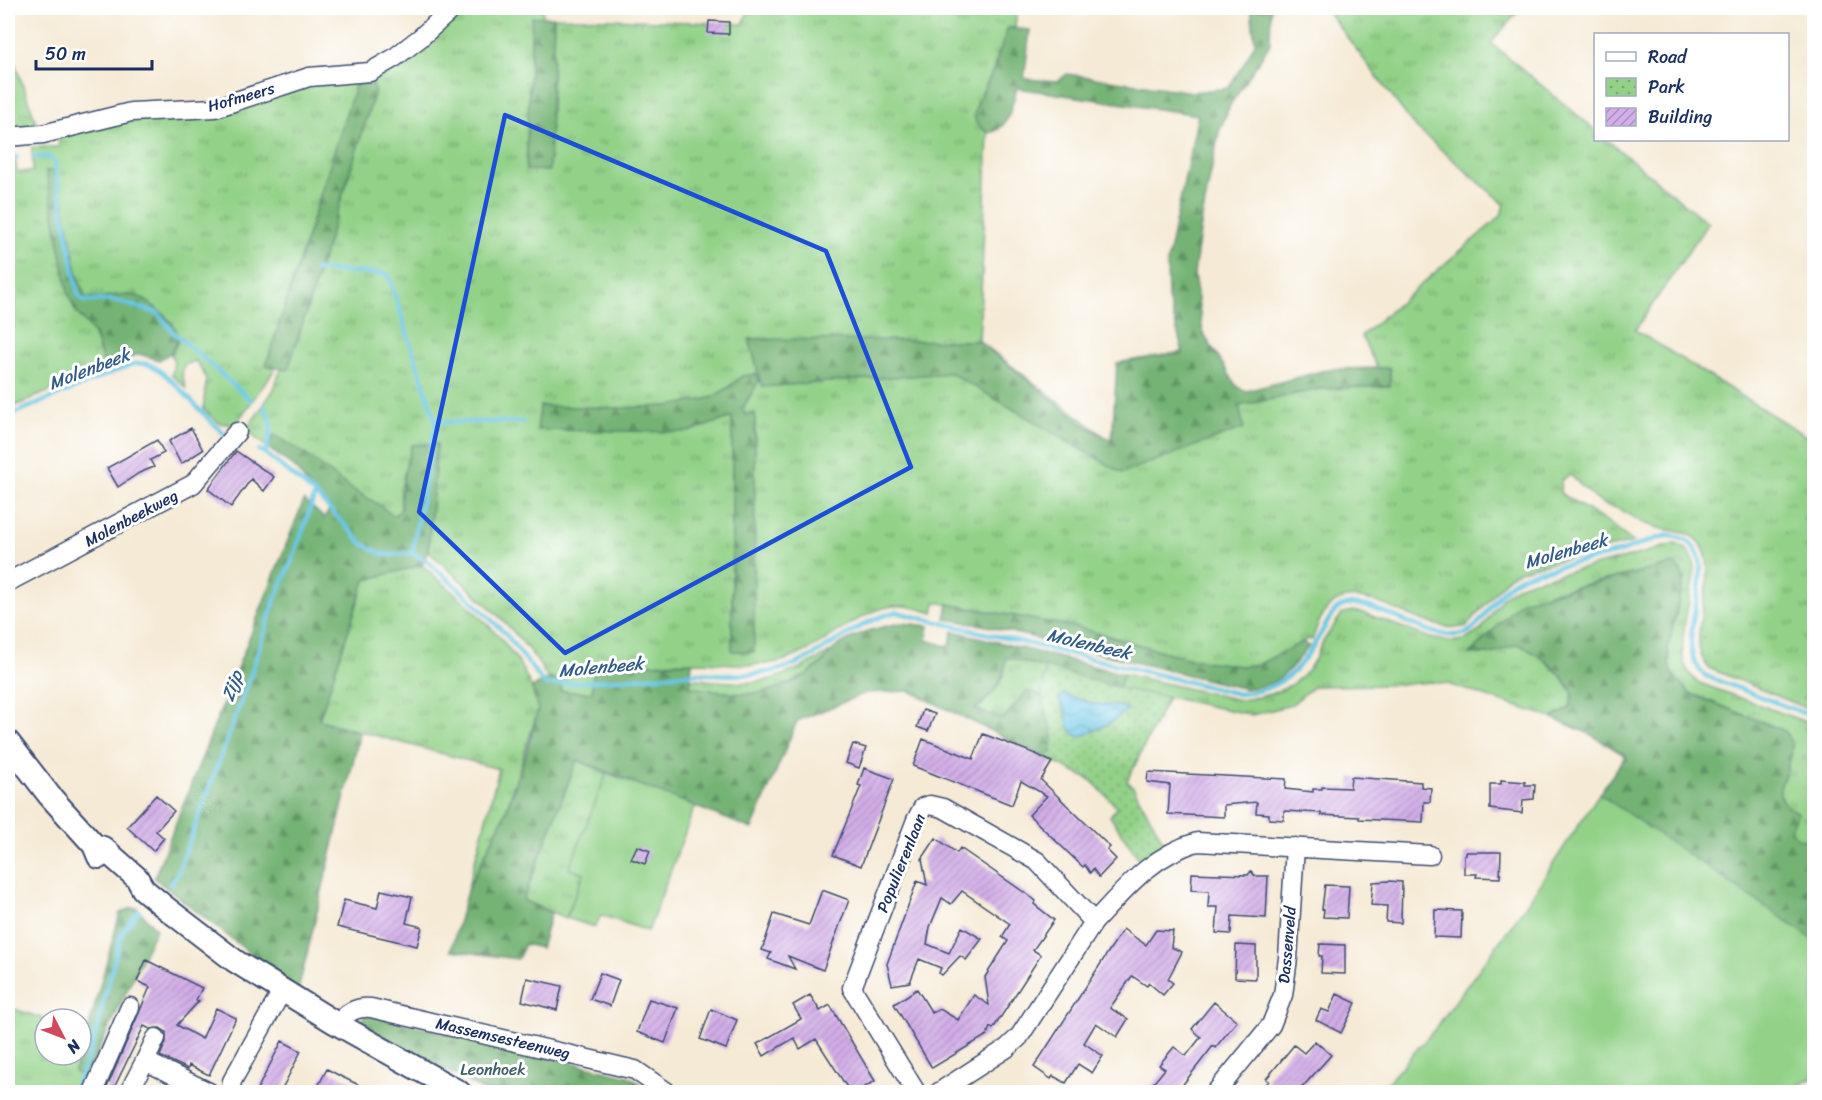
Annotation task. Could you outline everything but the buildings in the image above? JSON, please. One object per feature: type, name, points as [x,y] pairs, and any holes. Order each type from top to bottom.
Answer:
[{"type":"main road","points":[[8,742],[49,795],[94,844],[104,848],[137,878],[143,889],[166,909],[235,961],[282,992],[459,1092]]},
{"type":"street","name":"Hofmeers","points":[[8,137],[43,134],[131,112],[215,108],[255,97],[309,77],[370,72],[394,58],[420,38],[453,8]]},
{"type":"street","name":"Molenbeekweg","points":[[8,582],[193,484],[237,432]]},
{"type":"street","name":"Populierenlaan","points":[[916,1092],[852,988],[922,807],[930,805],[943,808],[1037,861],[1094,922]]},
{"type":"street","points":[[939,1092],[1007,1048],[1019,1037],[1094,922],[1152,863],[1176,848],[1197,842],[1430,855]]},
{"type":"street","name":"Dassenveld","points":[[1216,1092],[1271,1025],[1283,994],[1288,958],[1295,847]]},
{"type":"street","points":[[230,1092],[232,1082],[282,992]]},
{"type":"street","points":[[93,1092],[130,1007]]},
{"type":"street","name":"Massemsesteenweg","points":[[339,1025],[346,1015],[354,1010],[363,1007],[372,1008],[635,1070],[667,1092]]},
{"type":"street","points":[[129,1092],[156,1038]]},
{"type":"street","points":[[145,1061],[209,1092]]},
{"type":"highlighted area","points":[[505,115],[826,251],[911,467],[565,653],[419,512]]},
{"type":"green space","points":[[459,8],[543,8],[543,17],[532,17],[526,169],[548,171],[554,17],[743,24],[749,8],[1017,8],[1015,28],[1008,28],[992,73],[978,101],[976,123],[988,133],[979,341],[1112,442],[1238,406],[1320,389],[1390,386],[1390,369],[1378,369],[1361,336],[1501,216],[1504,204],[1415,127],[1325,8],[1521,8],[1491,43],[1594,129],[1594,141],[1608,141],[1708,223],[1635,330],[1814,441],[1814,708],[1804,707],[1709,668],[1701,656],[1699,641],[1708,574],[1707,558],[1701,544],[1688,534],[1649,525],[1618,508],[1601,503],[1570,475],[1561,480],[1560,493],[1605,521],[1633,542],[1521,570],[1509,576],[1467,626],[1451,628],[1433,624],[1376,602],[1359,598],[1343,599],[1329,607],[1312,640],[1308,639],[1258,665],[1239,666],[1190,659],[1076,627],[935,602],[933,613],[902,606],[875,611],[804,652],[778,662],[753,665],[678,662],[594,668],[592,693],[560,691],[561,680],[548,678],[508,626],[428,551],[437,444],[412,445],[402,485],[401,510],[393,516],[274,436],[268,448],[246,430],[273,391],[281,369],[288,370],[375,91],[372,83],[374,78]],"holes":[[[742,376],[753,391],[742,409],[744,415],[755,414],[754,652],[732,651],[732,417],[688,432],[621,408],[689,404],[719,394]]]},
{"type":"green space","points":[[1251,8],[1271,8],[1270,44],[1230,105],[1219,132],[1202,218],[1194,274],[1203,333],[1237,387],[1247,391],[1329,369],[1390,368],[1390,386],[1320,389],[1239,406],[1244,428],[1122,473],[951,373],[762,387],[749,339],[979,341],[1082,424],[1112,441],[1117,363],[1183,352],[1168,298],[1167,262],[1198,115],[1017,88],[1005,122],[995,131],[988,133],[976,123],[974,115],[978,101],[992,73],[1008,28],[1030,30],[1024,79],[1058,81],[1067,74],[1193,92],[1228,88],[1255,43]]},
{"type":"green space","points":[[532,17],[554,17],[549,171],[526,170]]},
{"type":"green space","points":[[8,44],[38,127],[8,130]]},
{"type":"green space","points":[[357,80],[266,365],[276,368],[235,425],[219,423],[204,410],[206,381],[196,361],[184,365],[182,374],[186,388],[172,375],[174,361],[171,355],[178,341],[176,330],[164,314],[116,295],[99,299],[85,297],[78,278],[57,171],[46,172],[75,310],[93,332],[105,367],[8,409],[8,159],[15,158],[17,172],[33,171],[32,147],[59,147],[58,137],[293,86]]},
{"type":"green space","points":[[357,80],[372,83],[375,91],[288,370],[266,366]]},
{"type":"green space","points":[[46,171],[57,171],[78,278],[85,297],[133,295],[151,304],[164,315],[176,331],[178,341],[170,353],[159,360],[139,354],[105,367],[95,335],[75,310],[68,293]]},
{"type":"green space","points":[[756,374],[759,381],[742,409],[745,415],[755,413],[754,652],[732,651],[732,417],[688,432],[537,430],[540,406],[621,408],[669,406],[711,398],[730,387],[742,376]]},
{"type":"green space","points":[[274,435],[304,453],[350,488],[381,506],[393,516],[401,510],[402,485],[412,445],[437,444],[428,551],[422,565],[365,580],[319,720],[360,733],[298,991],[154,878],[304,500],[324,518],[331,508],[313,491],[294,467],[268,448]]},
{"type":"green space","points":[[1675,544],[1690,553],[1695,569],[1682,648],[1686,668],[1690,674],[1697,682],[1814,725],[1814,838],[1800,839],[1789,830],[1792,810],[1781,799],[1780,794],[1789,760],[1785,731],[1689,693],[1670,671],[1668,648],[1684,578],[1674,564],[1548,593],[1501,623],[1470,653],[1491,654],[1518,644],[1543,659],[1562,677],[1573,693],[1570,708],[1552,718],[1448,684],[1432,682],[1314,686],[1291,705],[1252,715],[1168,697],[1120,795],[1046,758],[1052,751],[1053,734],[1042,696],[1026,692],[1003,719],[975,709],[983,704],[1004,675],[1006,656],[1118,688],[1124,674],[1239,700],[1262,696],[1283,689],[1301,677],[1315,659],[1323,642],[1342,614],[1353,611],[1364,613],[1430,638],[1452,642],[1467,639],[1481,630],[1503,597],[1516,587],[1531,581]]},
{"type":"green space","points":[[1674,564],[1684,578],[1668,648],[1670,671],[1689,693],[1785,731],[1791,744],[1791,758],[1780,791],[1781,799],[1798,813],[1790,830],[1800,839],[1814,838],[1814,940],[1599,794],[1626,756],[1590,734],[1552,718],[1570,708],[1573,693],[1550,664],[1518,644],[1491,654],[1469,654],[1524,600]]},
{"type":"green space","points":[[422,565],[466,603],[499,636],[518,661],[532,688],[538,710],[506,811],[467,891],[499,769],[319,720],[365,580]]},
{"type":"green space","points":[[948,604],[1076,627],[1190,659],[1239,666],[1258,665],[1302,642],[1309,646],[1289,670],[1276,681],[1246,689],[982,625],[945,619]]},
{"type":"green space","points":[[901,623],[929,626],[927,640],[949,647],[953,631],[1124,674],[1119,688],[1006,657],[1003,674],[997,687],[975,709],[1003,719],[1026,692],[1033,692],[1042,697],[1053,733],[1052,751],[1046,758],[910,691],[866,693],[797,721],[752,829],[577,760],[523,900],[551,913],[541,948],[525,944],[518,959],[451,950],[467,891],[506,812],[527,751],[538,710],[532,688],[548,678],[561,680],[561,691],[592,693],[594,667],[692,662],[690,687],[737,693],[764,692],[801,678],[823,662],[840,644],[856,635]]},
{"type":"green space","points":[[834,650],[802,677],[764,692],[738,693],[690,687],[691,679],[740,683],[767,680],[796,670]]},
{"type":"green space","points":[[1045,667],[1119,688],[1168,697],[1127,781],[1133,787],[1165,844],[1141,862],[1110,816],[1117,807],[1091,780],[1046,758],[1052,751],[1053,734],[1042,697]]},
{"type":"green space","points":[[577,760],[607,773],[570,869],[584,873],[566,918],[523,901]]},
{"type":"green space","points":[[607,773],[695,806],[648,931],[601,915],[595,927],[566,918],[584,873],[569,869]]},
{"type":"green space","points":[[1599,794],[1814,940],[1814,1077],[1786,1092],[1379,1092],[1435,1029],[1522,911]]},
{"type":"green space","points":[[137,908],[156,929],[93,1062],[93,1011],[120,913]]},
{"type":"green space","points":[[8,1007],[33,1015],[33,1067],[75,1067],[74,1071],[85,1079],[78,1092],[8,1092]]},
{"type":"green space","name":"Leonhoek","points":[[369,1015],[628,1076],[654,1092],[486,1092],[361,1024],[363,1017]]},
{"type":"green space","points":[[76,1067],[91,1067],[85,1079],[74,1071]]},
{"type":"water","points":[[1064,694],[1093,704],[1120,706],[1128,709],[1110,723],[1081,737],[1069,728],[1059,699]]},
{"type":"waterway","points":[[8,158],[17,157]]},
{"type":"waterway","points":[[34,157],[48,157],[54,161],[78,295],[84,301],[112,300],[158,313],[173,332],[251,400]]},
{"type":"waterway","points":[[315,270],[388,274],[436,422],[523,422]]},
{"type":"waterway","name":"Molenbeek","points":[[8,416],[133,364],[145,364],[165,375],[227,436]]},
{"type":"waterway","points":[[264,407],[270,418],[270,435],[265,453]]},
{"type":"waterway","points":[[412,553],[436,422]]},
{"type":"waterway","name":"Molenbeek","points":[[259,450],[315,494],[363,544],[382,554],[412,553],[427,561],[505,633],[545,685],[698,673],[736,675],[774,671],[798,663],[858,628],[896,612],[1239,694],[1267,688],[1289,676],[1306,658],[1332,615],[1340,607],[1352,604],[1367,606],[1436,633],[1452,635],[1466,633],[1478,624],[1500,594],[1523,576],[1623,551],[1669,536],[1689,542],[1699,556],[1701,572],[1691,646],[1695,663],[1706,676],[1814,717]]},
{"type":"waterway","name":"Zijp","points":[[170,884],[177,875],[247,686],[275,599],[294,556],[315,494]]},
{"type":"waterway","name":"Zijp","points":[[73,1092],[91,1051],[123,931],[139,911]]}]
